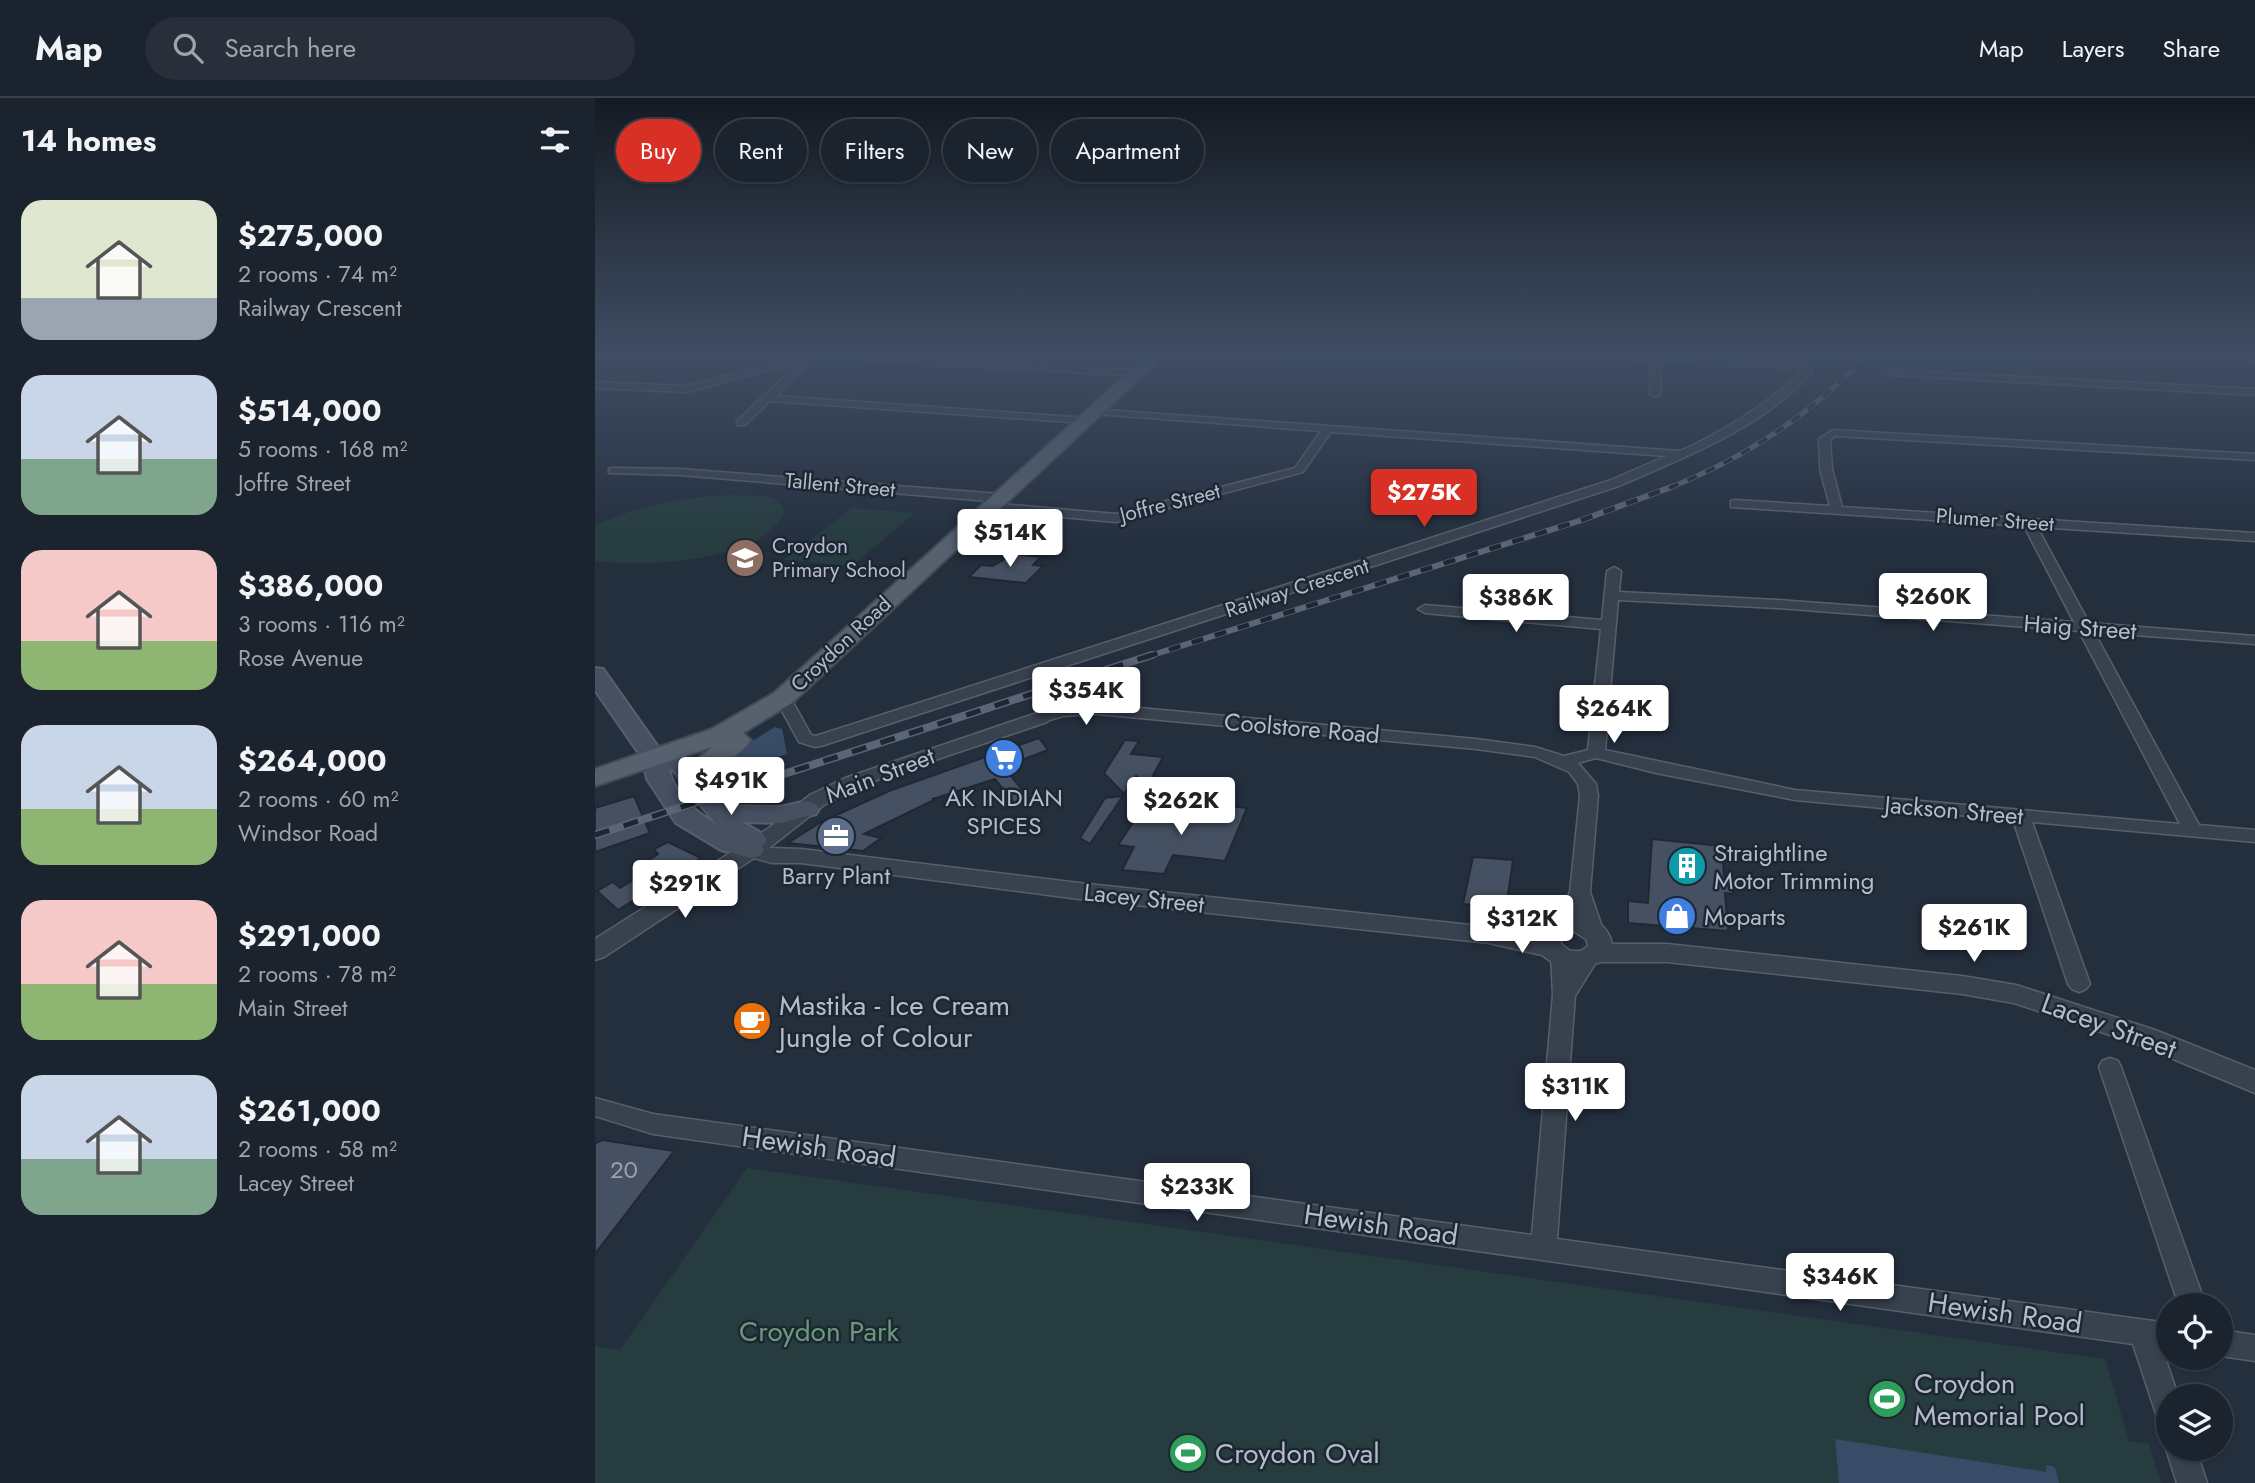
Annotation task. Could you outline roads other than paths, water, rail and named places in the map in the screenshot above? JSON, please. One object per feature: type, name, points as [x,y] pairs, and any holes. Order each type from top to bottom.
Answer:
[{"type":"main road","name":"Croydon Road","points":[[595,778],[721,736],[783,698],[1088,418]]},
{"type":"main road","points":[[595,674],[655,759],[659,779],[685,817],[730,844],[757,847]]},
{"type":"main road","points":[[691,776],[760,725],[783,698]]},
{"type":"main road","points":[[655,759],[681,765],[720,814],[737,832],[757,847]]},
{"type":"main road","points":[[720,814],[780,815],[807,808]]},
{"type":"street","points":[[741,423],[747,418]]},
{"type":"street","points":[[1122,418],[1328,428],[1662,451],[1682,455]]},
{"type":"street","name":"Railway Crescent","points":[[783,698],[806,738],[815,743],[1615,483],[1711,441],[1748,418]]},
{"type":"street","name":"Joffre Street","points":[[995,502],[1116,518],[1299,470],[1328,428]]},
{"type":"street","points":[[1837,510],[1826,469],[1824,439],[1833,433],[2255,457]]},
{"type":"street","name":"Tallent Street","points":[[613,471],[680,472],[995,502]]},
{"type":"street","name":"Plumer Street","points":[[1735,504],[2255,537]]},
{"type":"street","points":[[1116,518],[1123,532]]},
{"type":"street","points":[[2028,522],[2192,830]]},
{"type":"street","points":[[1596,753],[1614,571]]},
{"type":"street","name":"Haig Street","points":[[1612,596],[1777,604],[2255,640]]},
{"type":"street","points":[[1425,609],[1610,625]]},
{"type":"street","name":"Coolstore Road","points":[[1039,718],[1061,710],[1100,709],[1476,744],[1535,752],[1564,761]]},
{"type":"street","name":"Main Street","points":[[595,951],[757,847],[827,793],[1039,718]]},
{"type":"street","points":[[1564,761],[1596,753],[1656,768]]},
{"type":"street","points":[[1544,1247],[1547,1182],[1564,995],[1557,940],[1580,892],[1588,796],[1587,784],[1580,773],[1564,761]]},
{"type":"street","points":[[1580,773],[1605,763],[1656,768]]},
{"type":"street","name":"Jackson Street","points":[[1656,768],[1795,795],[2255,836]]},
{"type":"street","points":[[2021,817],[2079,984]]},
{"type":"street","name":"Lacey Street","points":[[757,847],[772,856],[801,856],[1093,893],[1557,940]]},
{"type":"street","points":[[1564,995],[1594,944],[1592,921],[1580,892]]},
{"type":"street","points":[[1557,940],[1579,924],[1594,944]]},
{"type":"street","points":[[1557,940],[1574,960],[1594,944]]},
{"type":"street","name":"Lacey Street","points":[[1594,944],[2016,994],[2146,1037],[2255,1082]]},
{"type":"street","points":[[2110,1067],[2188,1293]]},
{"type":"street","name":"Hewish Road","points":[[595,1107],[653,1124],[2156,1334]]},
{"type":"street","points":[[2233,1345],[2255,1348]]},
{"type":"street","points":[[2185,1461],[2192,1483]]},
{"type":"water","points":[[775,727],[782,729],[787,754],[746,767],[735,756],[736,751]]},
{"type":"water","points":[[1835,1439],[2046,1472],[2046,1465],[2055,1467],[2059,1483],[1839,1483]]},
{"type":"railway","points":[[1671,487],[1753,447],[1796,418]]},
{"type":"railway","points":[[1146,657],[1582,520],[1671,487]]},
{"type":"railway","points":[[595,835],[1152,655]]},
{"type":"place","name":"Croydon Primary School","points":[[745,558]]},
{"type":"place","name":"AK INDIAN SPICES","points":[[1004,758]]},
{"type":"place","name":"Barry Plant","points":[[836,836]]},
{"type":"place","name":"Straightline Motor Trimming","points":[[1687,866]]},
{"type":"place","name":"Moparts","points":[[1677,916]]},
{"type":"place","name":"Mastika - Ice Cream Jungle of Colour","points":[[752,1021]]},
{"type":"place","name":"Croydon Memorial Pool","points":[[1887,1399]]},
{"type":"place","name":"Croydon Oval","points":[[1188,1453]]},
{"type":"park label","name":"Croydon Park","points":[[819,1331]]}]
